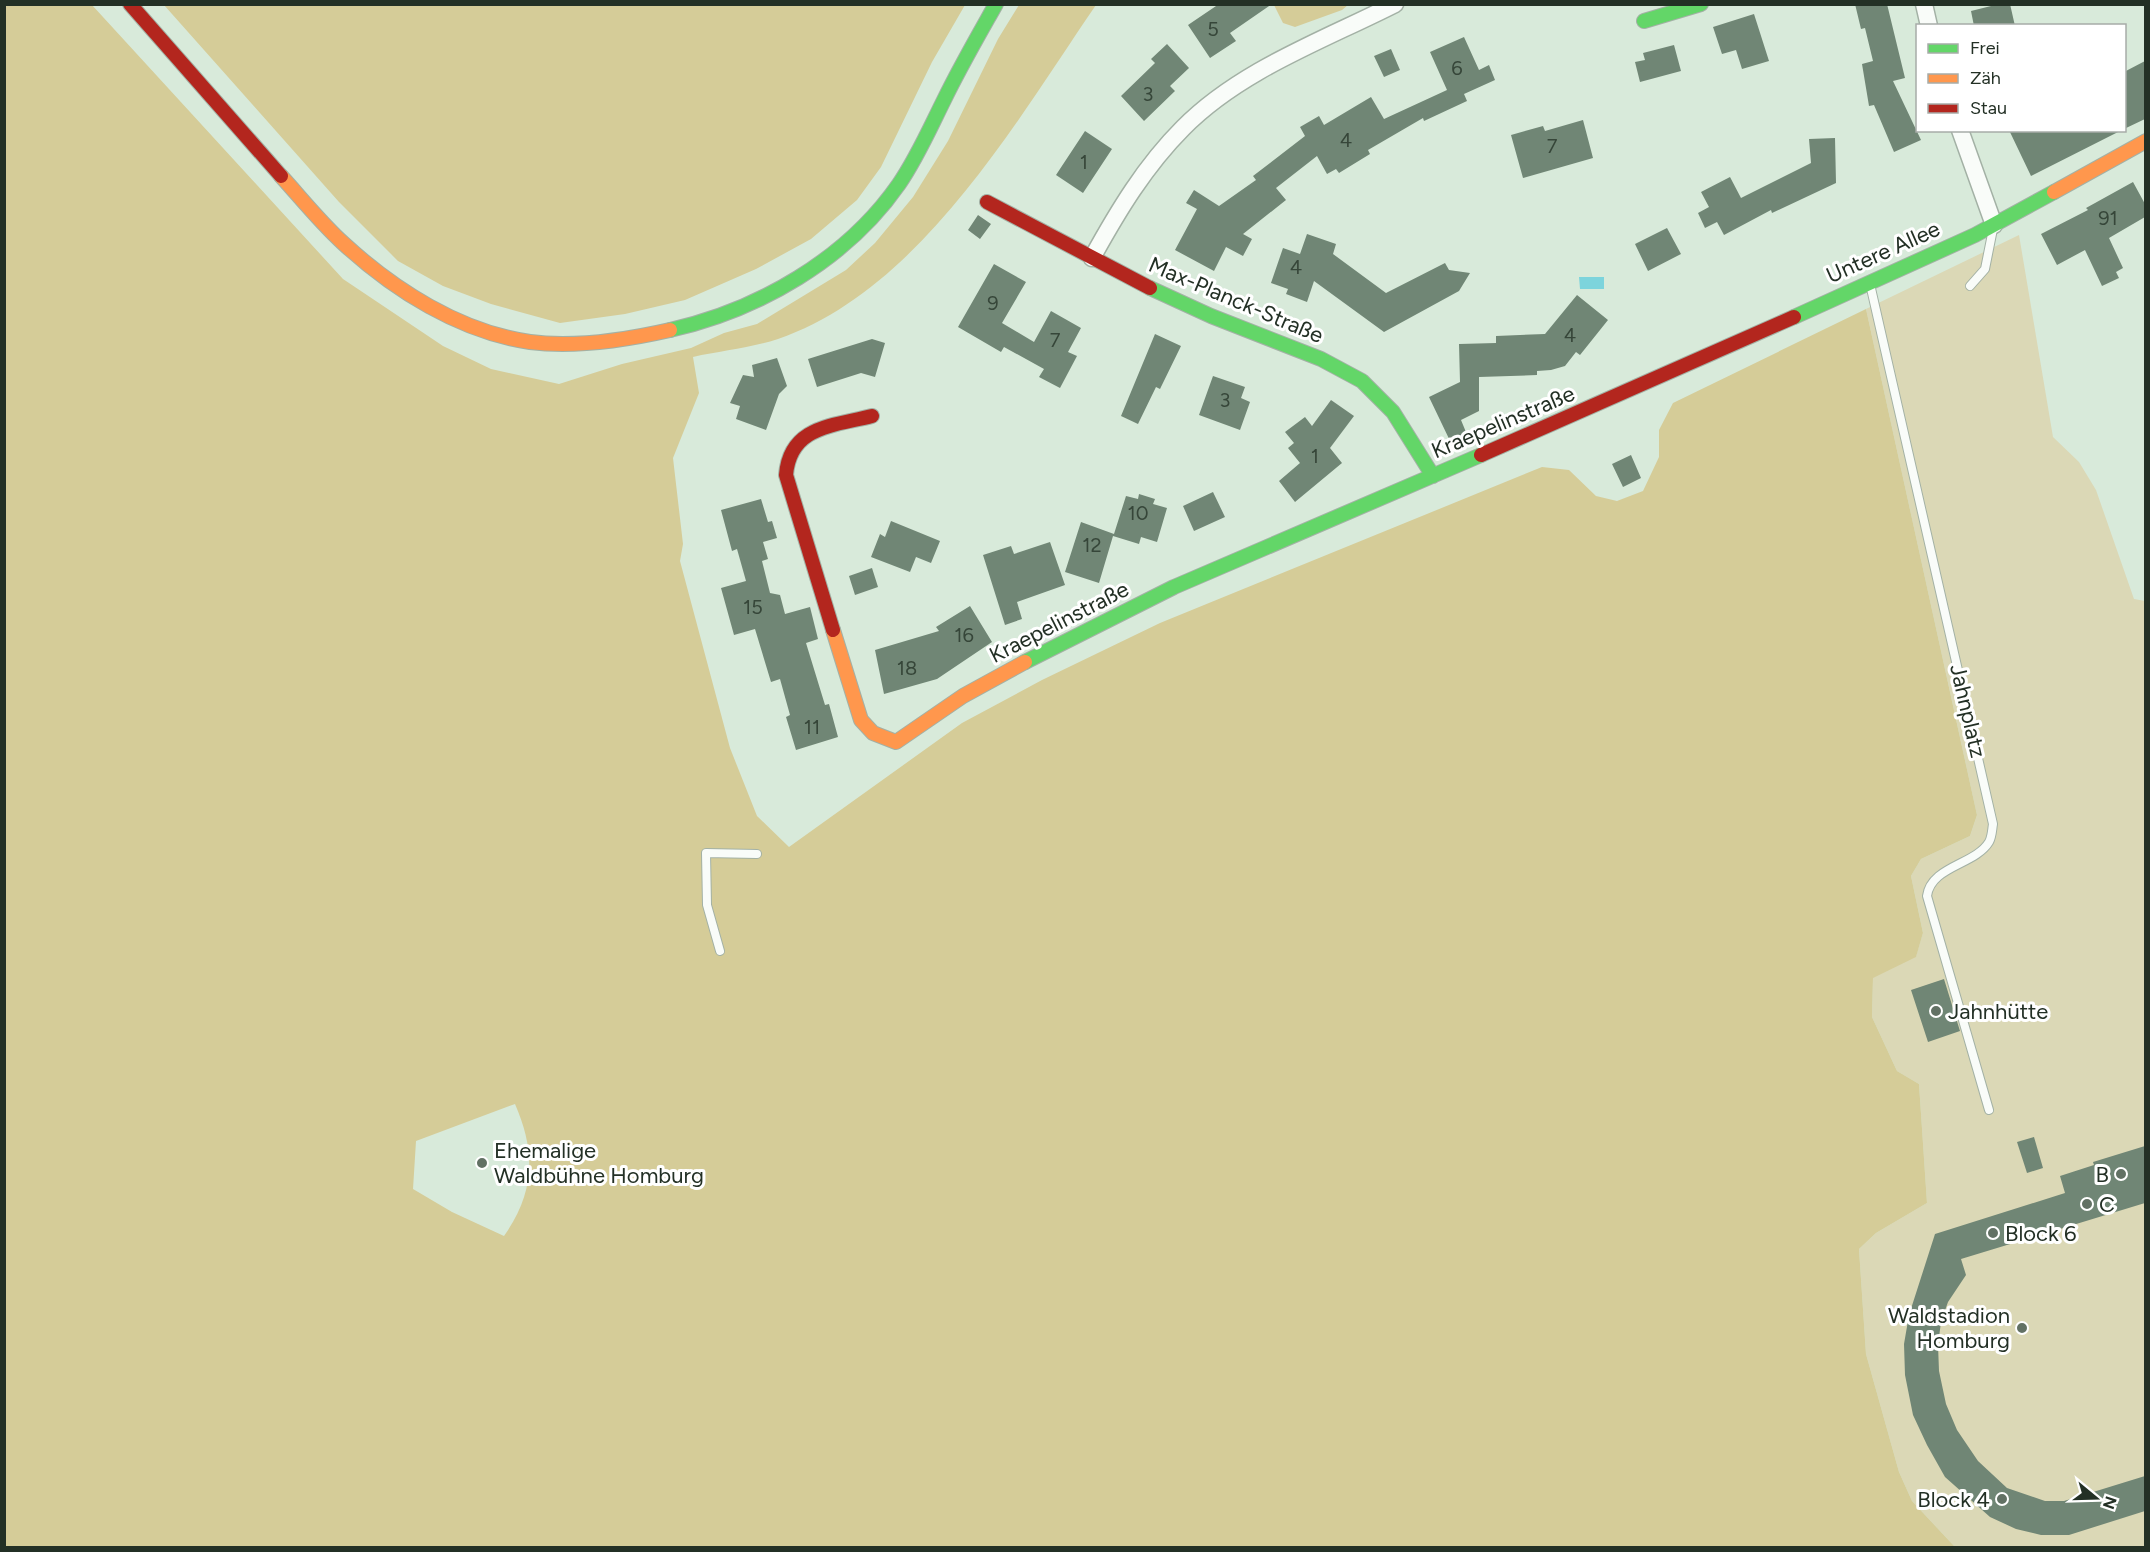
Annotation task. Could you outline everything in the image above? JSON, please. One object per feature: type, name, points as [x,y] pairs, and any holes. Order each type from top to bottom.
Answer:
[{"type":"street","points":[[130,4],[247,139],[342,242],[387,280],[469,325],[510,337],[559,344],[626,338],[683,327],[754,302],[793,282],[833,255],[865,226],[891,195],[910,166],[996,4]]},
{"type":"street","points":[[1092,258],[1118,210],[1148,169],[1184,127],[1223,94],[1264,69],[1395,4]]},
{"type":"street","points":[[1644,21],[1701,4]]},
{"type":"street","points":[[1924,4],[1929,24]]},
{"type":"street","points":[[1961,132],[1994,225]]},
{"type":"street","name":"Untere Allee","points":[[1632,390],[1994,225],[2145,141]]},
{"type":"street","name":"Max-Planck-Straße","points":[[987,202],[1092,258],[1210,315],[1318,358],[1375,391],[1395,413],[1432,476]]},
{"type":"street","name":"Kraepelinstraße","points":[[872,416],[806,434],[788,452],[786,475],[861,720],[873,733],[896,742],[972,691],[1076,634],[1174,587],[1632,390]]},
{"type":"lane","points":[[1970,286],[1984,269],[1994,225]]},
{"type":"lane","name":"Jahnplatz","points":[[1869,280],[1993,824],[1990,840],[1984,849],[1934,880],[1928,887],[1927,896],[1989,1110]]},
{"type":"lane","points":[[720,951],[707,905],[706,853],[757,854]]},
{"type":"shaded area","points":[[5,5],[92,5],[343,279],[443,346],[491,369],[559,384],[622,364],[691,348],[724,333],[757,324],[846,270],[875,243],[913,197],[948,141],[998,39],[1019,5],[1096,5],[997,150],[960,198],[920,243],[876,283],[829,315],[778,339],[693,357],[699,393],[673,458],[683,544],[680,561],[730,748],[757,816],[789,847],[962,723],[1042,680],[1160,623],[1542,467],[1569,470],[1596,496],[1617,501],[1643,491],[1659,457],[1659,430],[1673,403],[1866,309],[1977,815],[1970,836],[1921,859],[1911,876],[1923,933],[1916,957],[1873,978],[1872,1017],[1897,1071],[1919,1084],[1927,1203],[1876,1233],[1859,1249],[1866,1354],[1899,1472],[1912,1501],[1955,1547],[5,1548]],"holes":[[[515,1104],[522,1122],[529,1155],[527,1188],[522,1204],[504,1236],[452,1212],[413,1189],[416,1141]]]},
{"type":"shaded area","points":[[164,5],[965,5],[932,62],[881,167],[857,200],[811,239],[756,269],[685,300],[625,314],[560,323],[491,304],[443,286],[398,261],[339,202]]},
{"type":"shaded area","points":[[1274,5],[1348,5],[1342,10],[1295,27],[1283,23]]},
{"type":"shaded area","points":[[2019,235],[2053,437],[2079,462],[2096,490],[2134,599],[2145,601],[2145,1547],[1955,1547],[1912,1501],[1899,1472],[1866,1354],[1859,1249],[1876,1233],[1927,1203],[1919,1084],[1897,1071],[1872,1017],[1873,977],[1916,956],[1923,933],[1911,876],[1921,859],[1970,836],[1977,815],[1866,309]]},
{"type":"water","points":[[1579,277],[1604,277],[1604,289],[1580,289]]},
{"type":"building","points":[[1219,4],[1272,4],[1230,33],[1236,41],[1210,58],[1188,25]]},
{"type":"building","points":[[1855,4],[1887,4],[1905,78],[1893,81],[1921,140],[1894,152],[1874,105],[1869,106],[1862,64],[1873,61],[1865,28],[1861,29]]},
{"type":"building","points":[[1999,4],[2010,4],[2015,24],[1974,24],[1971,11]]},
{"type":"building","points":[[1754,14],[1769,61],[1742,69],[1736,50],[1722,54],[1713,27]]},
{"type":"building","points":[[1464,37],[1479,70],[1489,65],[1495,80],[1464,94],[1467,101],[1424,121],[1423,118],[1368,150],[1370,154],[1339,173],[1336,169],[1327,174],[1317,156],[1276,188],[1286,200],[1243,234],[1252,239],[1243,256],[1226,247],[1214,271],[1175,250],[1197,209],[1186,203],[1194,190],[1219,206],[1256,180],[1253,176],[1305,136],[1300,127],[1319,116],[1324,125],[1371,97],[1384,119],[1447,90],[1430,52]]},
{"type":"building","points":[[1167,44],[1189,68],[1170,86],[1175,91],[1144,121],[1121,96],[1155,63],[1151,59]]},
{"type":"building","points":[[1674,45],[1681,71],[1640,82],[1635,62],[1645,60],[1643,53]]},
{"type":"building","points":[[1391,49],[1400,70],[1384,77],[1374,56]]},
{"type":"building","points":[[2145,61],[2145,119],[2126,128],[2126,71]]},
{"type":"building","points":[[1583,120],[1593,158],[1523,178],[1511,135],[1543,126],[1545,131]]},
{"type":"building","points":[[1085,131],[1112,149],[1083,193],[1056,175]]},
{"type":"building","points":[[2010,132],[2118,132],[2031,176]]},
{"type":"building","points":[[1835,138],[1836,183],[1772,213],[1771,210],[1724,235],[1717,222],[1705,228],[1698,213],[1709,207],[1701,192],[1730,177],[1741,198],[1811,163],[1809,139]]},
{"type":"building","points":[[2133,182],[2145,204],[2145,217],[2109,238],[2123,268],[2116,272],[2119,278],[2102,286],[2085,250],[2057,265],[2041,234],[2088,210],[2086,208]]},
{"type":"building","points":[[978,215],[991,224],[980,239],[968,230]]},
{"type":"building","points":[[1667,228],[1681,254],[1648,271],[1635,244]]},
{"type":"building","points":[[1307,234],[1336,244],[1333,254],[1386,293],[1445,263],[1449,270],[1470,273],[1459,291],[1384,332],[1314,281],[1307,302],[1286,294],[1288,289],[1271,283],[1283,248],[1300,254]]},
{"type":"building","points":[[994,264],[1026,282],[1002,323],[1034,342],[1051,311],[1081,328],[1068,352],[1077,356],[1060,388],[1039,377],[1044,369],[1004,347],[1001,352],[958,327]]},
{"type":"building","points":[[1577,295],[1608,320],[1580,355],[1576,352],[1565,366],[1537,371],[1537,375],[1479,377],[1479,411],[1461,420],[1468,437],[1452,445],[1429,397],[1460,382],[1459,344],[1496,343],[1496,336],[1545,334]]},
{"type":"building","points":[[1155,334],[1181,346],[1160,389],[1156,387],[1138,424],[1121,416]]},
{"type":"building","points":[[872,339],[885,343],[875,377],[861,373],[817,387],[808,359]]},
{"type":"building","points":[[777,358],[787,386],[779,394],[766,430],[736,419],[740,406],[730,403],[743,375],[754,377],[752,365]]},
{"type":"building","points":[[1213,376],[1245,387],[1241,398],[1250,402],[1240,430],[1199,415]]},
{"type":"building","points":[[1331,400],[1354,416],[1330,448],[1342,463],[1295,502],[1279,481],[1300,463],[1288,448],[1294,443],[1285,432],[1305,417],[1312,426]]},
{"type":"building","points":[[1631,455],[1641,478],[1623,487],[1612,464]]},
{"type":"building","points":[[1213,492],[1225,517],[1194,531],[1183,506]]},
{"type":"building","points":[[1139,494],[1155,499],[1153,504],[1167,508],[1157,542],[1141,537],[1139,544],[1113,536],[1099,583],[1065,572],[1081,522],[1114,534],[1126,496],[1138,499]]},
{"type":"building","points":[[761,499],[768,522],[772,521],[777,538],[763,542],[768,559],[762,561],[770,593],[780,595],[785,614],[810,607],[818,639],[806,643],[825,705],[829,704],[838,737],[796,750],[786,717],[790,715],[780,679],[771,682],[755,629],[734,635],[721,588],[746,581],[737,549],[732,551],[721,510]]},
{"type":"building","points":[[891,521],[940,541],[931,563],[916,557],[910,572],[871,557],[880,534],[885,537]]},
{"type":"building","points":[[1050,542],[1065,585],[1017,602],[1022,619],[1005,625],[983,555],[1011,546],[1014,554]]},
{"type":"building","points":[[872,568],[878,587],[855,595],[849,576]]},
{"type":"building","points":[[970,606],[992,642],[937,679],[884,694],[875,650],[939,631],[936,627]]},
{"type":"building","name":"Jahnhütte","points":[[1944,979],[1960,1031],[1928,1042],[1911,990]]},
{"type":"building","points":[[2034,1137],[2043,1168],[2027,1173],[2017,1142]]},
{"type":"building","points":[[2145,1146],[2145,1203],[1961,1259],[1966,1275],[1948,1302],[1941,1322],[1938,1345],[1939,1371],[1946,1404],[1957,1430],[1978,1461],[2007,1488],[2045,1501],[2064,1501],[2145,1476],[2145,1511],[2069,1535],[2041,1535],[2016,1529],[1990,1517],[1945,1477],[1913,1415],[1905,1375],[1904,1344],[1909,1315],[1935,1234],[2065,1193],[2060,1176],[2094,1165],[2093,1162]]},
{"type":"traffic: fast","points":[[670,330],[703,321],[768,295],[798,278],[854,236],[878,211],[906,174],[996,4]]},
{"type":"traffic: fast","points":[[1644,21],[1701,4]]},
{"type":"traffic: fast","points":[[1794,317],[1975,235],[2054,192]]},
{"type":"traffic: fast","points":[[1150,288],[1211,316],[1321,359],[1362,381],[1393,412],[1433,476]]},
{"type":"traffic: fast","points":[[1025,662],[1174,587],[1481,455]]},
{"type":"traffic: slow","points":[[2054,192],[2146,141]]},
{"type":"traffic: slow","points":[[281,176],[335,235],[384,277],[429,306],[478,329],[504,337],[547,344],[618,340],[670,330]]},
{"type":"traffic: slow","points":[[833,630],[861,720],[873,733],[896,742],[963,696],[1025,662]]},
{"type":"traffic: jam","points":[[130,4],[281,176]]},
{"type":"traffic: jam","points":[[987,202],[1150,288]]},
{"type":"traffic: jam","points":[[1481,455],[1794,317]]},
{"type":"traffic: jam","points":[[833,630],[786,475],[789,459],[805,437],[829,426],[872,416]]},
{"type":"place","name":"Jahnhütte","points":[[1936,1011]]},
{"type":"place","name":"Ehemalige Waldbühne Homburg","points":[[482,1163]]},
{"type":"place","name":"B","points":[[2121,1174]]},
{"type":"place","name":"C","points":[[2087,1204]]},
{"type":"place","name":"Block 6","points":[[1993,1233]]},
{"type":"place","name":"Waldstadion Homburg","points":[[2022,1328]]},
{"type":"place","name":"Block 4","points":[[2002,1499]]}]
